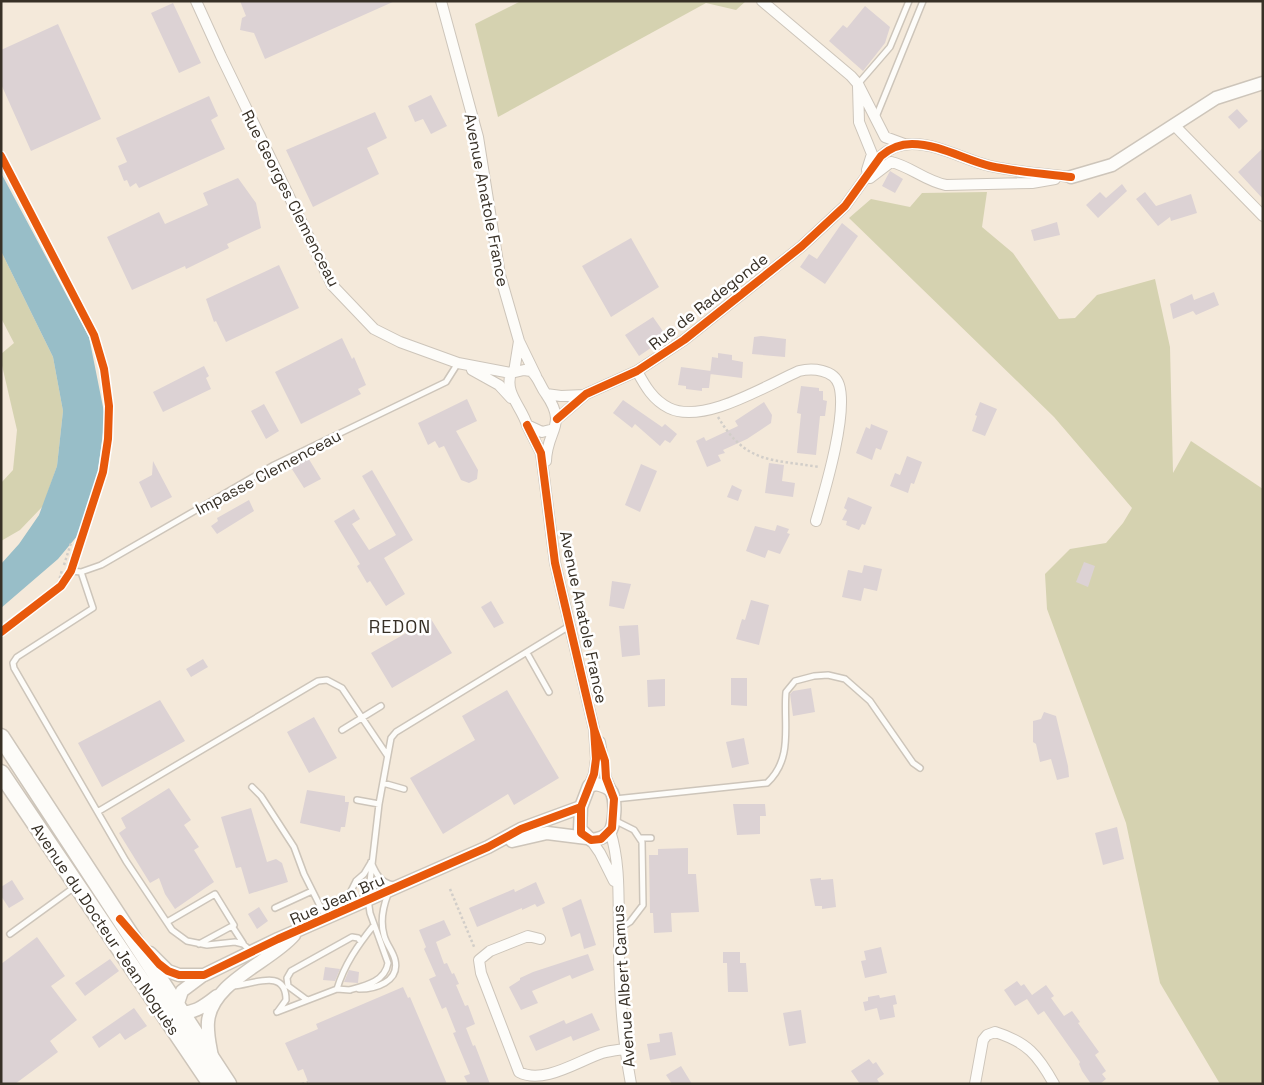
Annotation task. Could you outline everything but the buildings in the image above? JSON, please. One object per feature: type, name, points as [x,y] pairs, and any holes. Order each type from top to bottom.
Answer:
[{"type":"main road","name":"Avenue du Docteur Jean Noguès","points":[[1,737],[178,1009],[214,1077]]},
{"type":"main road","name":"Avenue du Docteur Jean Noguès","points":[[1,773],[187,1047],[214,1077]]},
{"type":"street","name":"Rue Georges Clemenceau","points":[[196,1],[332,285],[374,329],[400,342],[458,363],[500,385],[518,405]]},
{"type":"street","name":"Avenue Anatole France","points":[[441,1],[478,137],[500,275],[519,342],[546,394],[556,408],[555,424],[546,451],[546,480]]},
{"type":"street","points":[[762,1],[858,84],[885,137],[905,145]]},
{"type":"street","points":[[862,185],[891,162],[900,164],[934,183],[946,185],[1032,183],[1095,171],[1112,164],[1175,126],[1216,98],[1241,88],[1263,83]]},
{"type":"street","points":[[858,84],[859,122],[872,154],[862,185]]},
{"type":"street","points":[[1175,126],[1263,216]]},
{"type":"street","points":[[862,185],[881,156],[888,150],[914,144],[989,166],[1071,177]]},
{"type":"street","name":"Rue de Radegonde","points":[[546,394],[561,396],[586,394],[637,371],[684,340],[802,246],[845,206],[862,185]]},
{"type":"street","name":"Avenue Anatole France","points":[[519,342],[509,387],[522,410],[526,425],[541,453],[546,480],[555,563],[594,729],[605,761],[606,778],[613,795]]},
{"type":"street","name":"Rue Georges Clemenceau","points":[[458,363],[512,373],[528,369],[536,376]]},
{"type":"street","points":[[637,371],[649,393],[670,408],[686,412],[714,409],[799,371],[812,368],[828,374],[838,383],[841,400],[831,469],[816,521]]},
{"type":"street","name":"Rue de Radegonde","points":[[555,424],[586,394]]},
{"type":"street","points":[[526,425],[542,432],[555,424]]},
{"type":"street","name":"Avenue Anatole France","points":[[589,786],[594,774],[596,759],[594,729]]},
{"type":"street","points":[[600,785],[613,795],[612,825],[601,838],[589,839],[580,829],[581,808],[589,786],[600,785]]},
{"type":"street","name":"Rue Jean Bru","points":[[295,933],[278,950],[228,986],[201,1009],[178,1009],[182,991],[248,948],[295,933],[488,847],[521,830],[581,808]]},
{"type":"street","name":"Avenue Albert Camus","points":[[612,825],[617,889],[620,983],[625,1049],[631,1084]]},
{"type":"street","name":"Rue Jean Bru","points":[[488,847],[538,834],[589,839]]},
{"type":"street","name":"Avenue Albert Camus","points":[[589,839],[608,868],[617,889]]},
{"type":"street","name":"Rue Jean Bru","points":[[120,919],[159,964],[168,971],[179,975],[204,975]]},
{"type":"street","points":[[540,939],[528,936],[490,950],[479,960],[481,973],[519,1072],[530,1078],[547,1078],[603,1053],[625,1049]]},
{"type":"street","points":[[127,957],[170,1009],[178,1009],[187,1047]]},
{"type":"street","name":"Rue Jean Bru","points":[[214,1077],[208,1020],[214,1006],[228,986]]},
{"type":"street","points":[[975,1084],[983,1040],[995,1032],[1024,1045],[1039,1058],[1054,1084]]},
{"type":"lane","points":[[858,84],[890,47],[909,1]]},
{"type":"lane","points":[[875,120],[923,1]]},
{"type":"lane","name":"Impasse Clemenceau","points":[[71,572],[81,572],[101,565],[274,465],[446,382],[458,363]]},
{"type":"lane","points":[[81,572],[94,605],[92,611],[17,657],[13,662],[14,668],[126,861],[167,922],[180,937],[198,944],[235,942],[248,948]]},
{"type":"lane","points":[[349,990],[370,984],[386,970],[388,963],[374,925],[368,899],[371,862],[389,743],[396,732],[571,625]]},
{"type":"lane","points":[[527,653],[549,692]]},
{"type":"lane","points":[[613,795],[767,783],[776,775],[783,758],[787,738],[786,692],[795,682],[820,674],[845,679],[862,692],[913,762],[920,768]]},
{"type":"lane","points":[[98,811],[318,681],[327,680],[342,688],[387,755]]},
{"type":"lane","points":[[342,730],[382,706]]},
{"type":"lane","points":[[383,784],[404,789]]},
{"type":"lane","points":[[252,786],[261,796],[294,847],[326,919]]},
{"type":"lane","points":[[358,800],[379,804]]},
{"type":"lane","points":[[612,825],[634,830],[640,838],[643,905],[630,922],[619,930]]},
{"type":"lane","points":[[640,838],[651,838]]},
{"type":"lane","points":[[228,986],[272,978],[278,981],[285,990],[286,1000],[277,1012],[337,989],[374,989],[386,983],[395,972],[395,959],[384,936],[383,906],[393,888],[382,880],[371,862]]},
{"type":"lane","points":[[340,912],[350,896],[356,881],[364,874],[371,862]]},
{"type":"lane","points":[[10,934],[76,886]]},
{"type":"lane","points":[[274,908],[312,891]]},
{"type":"lane","points":[[167,922],[215,894],[234,925],[232,926],[248,948]]},
{"type":"lane","points":[[337,989],[341,975],[360,942],[374,925]]},
{"type":"lane","points":[[198,944],[232,926]]},
{"type":"lane","points":[[307,1000],[288,986],[288,978],[291,971],[352,937],[358,938],[360,942]]},
{"type":"path","points":[[714,409],[729,434],[746,451],[766,459],[831,469]]},
{"type":"path","points":[[52,593],[62,586],[71,572],[74,563]]},
{"type":"path","points":[[450,889],[479,960]]},
{"type":"path","points":[[302,1084],[308,1082]]},
{"type":"shaded area","points":[[521,1],[746,1],[736,10],[706,3],[498,117],[475,24]]},
{"type":"shaded area","points":[[987,192],[982,227],[1013,253],[1059,319],[1075,318],[1097,295],[1155,279],[1170,347],[1173,473],[1191,441],[1263,489],[1263,1084],[1220,1084],[1160,983],[1126,823],[1047,609],[1045,574],[1070,549],[1106,543],[1123,523],[1132,508],[1054,417],[849,218],[871,199],[910,207],[922,193]]},
{"type":"shaded area","points":[[1,251],[53,357],[63,411],[57,466],[43,506],[20,530],[1,541],[1,483],[13,470],[17,430],[1,361],[1,354],[14,343],[1,318]]},
{"type":"water","points":[[1,173],[89,337],[105,417],[97,479],[78,535],[58,559],[1,608],[1,564],[19,544],[39,515],[57,466],[63,411],[53,357],[1,251]]},
{"type":"cycle path","points":[[557,419],[586,394],[637,371],[684,340],[802,246],[845,206],[881,156],[892,149],[908,144],[922,145],[942,149],[990,166],[1071,177]]},
{"type":"cycle path","points":[[1,156],[94,335],[104,369],[109,406],[108,439],[103,472],[71,571],[61,586],[1,632]]},
{"type":"cycle path","points":[[527,425],[541,453],[555,563],[594,729],[596,759],[594,774],[581,807],[581,833],[591,840],[601,839],[612,828],[614,799],[606,778],[605,761],[594,729]]},
{"type":"cycle path","points":[[120,919],[159,964],[168,971],[179,975],[204,975],[278,939],[488,847],[521,829],[581,807]]},
{"type":"district","name":"REDON","points":[[400,627]]}]
